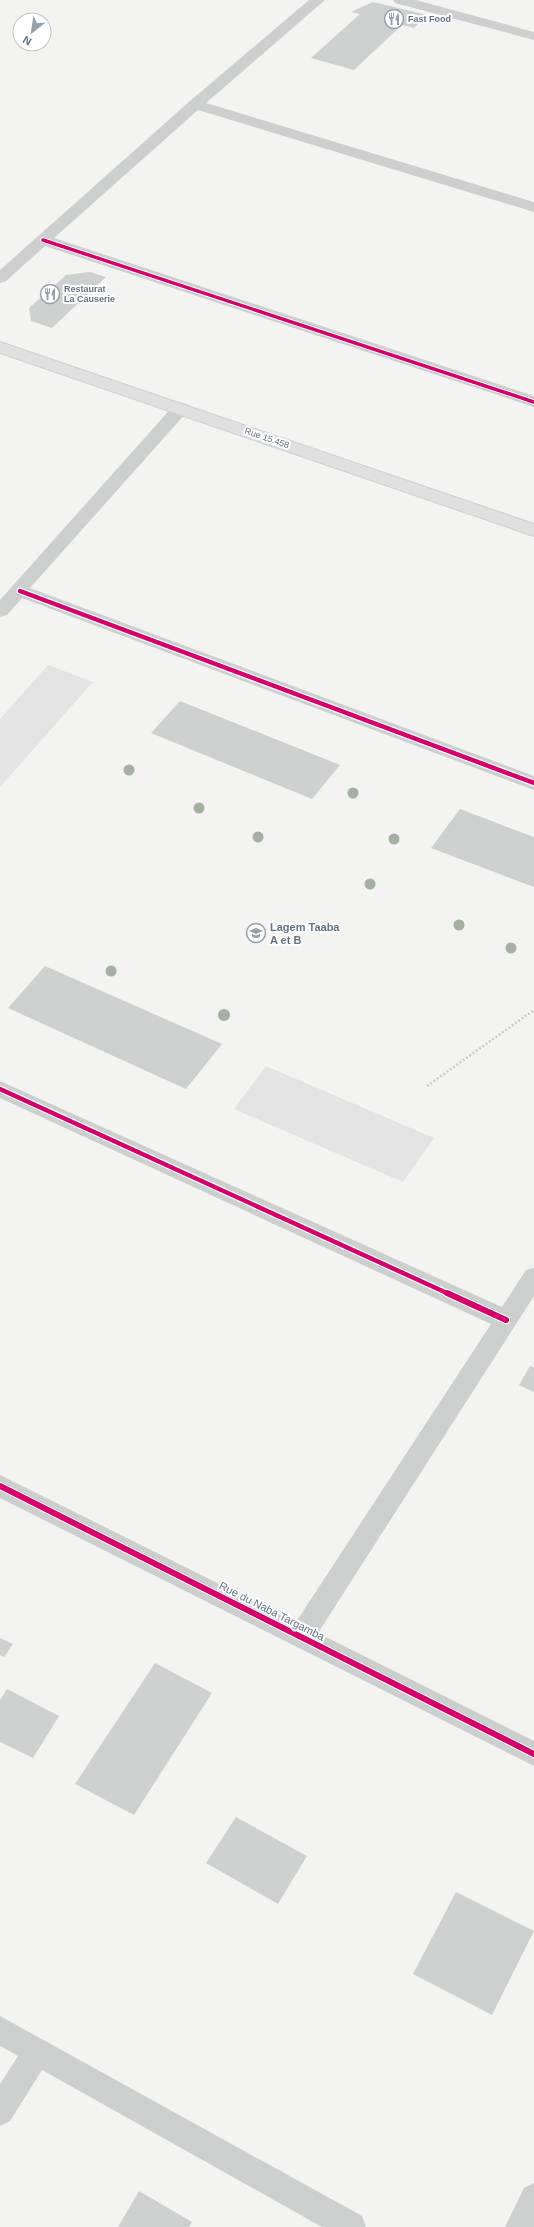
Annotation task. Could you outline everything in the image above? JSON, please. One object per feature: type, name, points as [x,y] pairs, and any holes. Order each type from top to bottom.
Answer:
[{"type":"main road","name":"Rue 15.458","points":[[0,347],[534,530]]},
{"type":"street","points":[[0,278],[195,104],[318,0]]},
{"type":"street","points":[[400,0],[534,36]]},
{"type":"street","points":[[195,104],[534,207]]},
{"type":"street","points":[[43,240],[534,402]]},
{"type":"street","points":[[0,611],[20,592],[181,408]]},
{"type":"street","points":[[20,592],[534,783]]},
{"type":"street","points":[[0,1089],[506,1320]]},
{"type":"street","points":[[301,1637],[534,1277]]},
{"type":"street","name":"Rue du Naba Targamba","points":[[0,1486],[534,1754]]},
{"type":"street","points":[[0,2030],[351,2227]]},
{"type":"street","points":[[0,2111],[37,2052]]},
{"type":"street","points":[[520,2227],[534,2198]]},
{"type":"path","points":[[427,1086],[534,1010]]},
{"type":"shaded area","points":[[48,665],[93,682],[0,787],[0,719]]},
{"type":"shaded area","points":[[266,1066],[434,1138],[403,1182],[234,1109]]},
{"type":"building","points":[[373,2],[427,15],[414,28],[402,25],[354,70],[311,58],[360,14],[351,12]]},
{"type":"building","points":[[90,272],[106,277],[52,328],[31,321],[29,308],[66,275]]},
{"type":"building","points":[[180,701],[340,765],[312,799],[151,733]]},
{"type":"building","points":[[460,809],[534,837],[534,887],[431,848]]},
{"type":"building","points":[[45,966],[222,1044],[186,1089],[8,1008]]},
{"type":"building","points":[[530,1366],[534,1367],[534,1392],[519,1385]]},
{"type":"building","points":[[0,1638],[13,1644],[4,1657],[0,1655]]},
{"type":"building","points":[[155,1663],[212,1693],[134,1815],[75,1784]]},
{"type":"building","points":[[7,1689],[59,1716],[33,1758],[0,1742],[0,1700]]},
{"type":"building","points":[[236,1817],[307,1856],[278,1904],[206,1863]]},
{"type":"building","points":[[456,1892],[534,1931],[492,2015],[413,1974]]},
{"type":"building","points":[[139,2191],[192,2222],[189,2227],[118,2227]]},
{"type":"cycle path","points":[[43,240],[534,402]]},
{"type":"cycle path","points":[[20,591],[534,783]]},
{"type":"cycle path","points":[[0,1089],[506,1320]]},
{"type":"cycle path","points":[[0,1486],[534,1754]]},
{"type":"place","name":"Fast Food","points":[[394,19]]},
{"type":"place","name":"Restaurat La Causerie","points":[[50,294]]},
{"type":"place","name":"Lagem Taaba A et B","points":[[256,933]]}]
